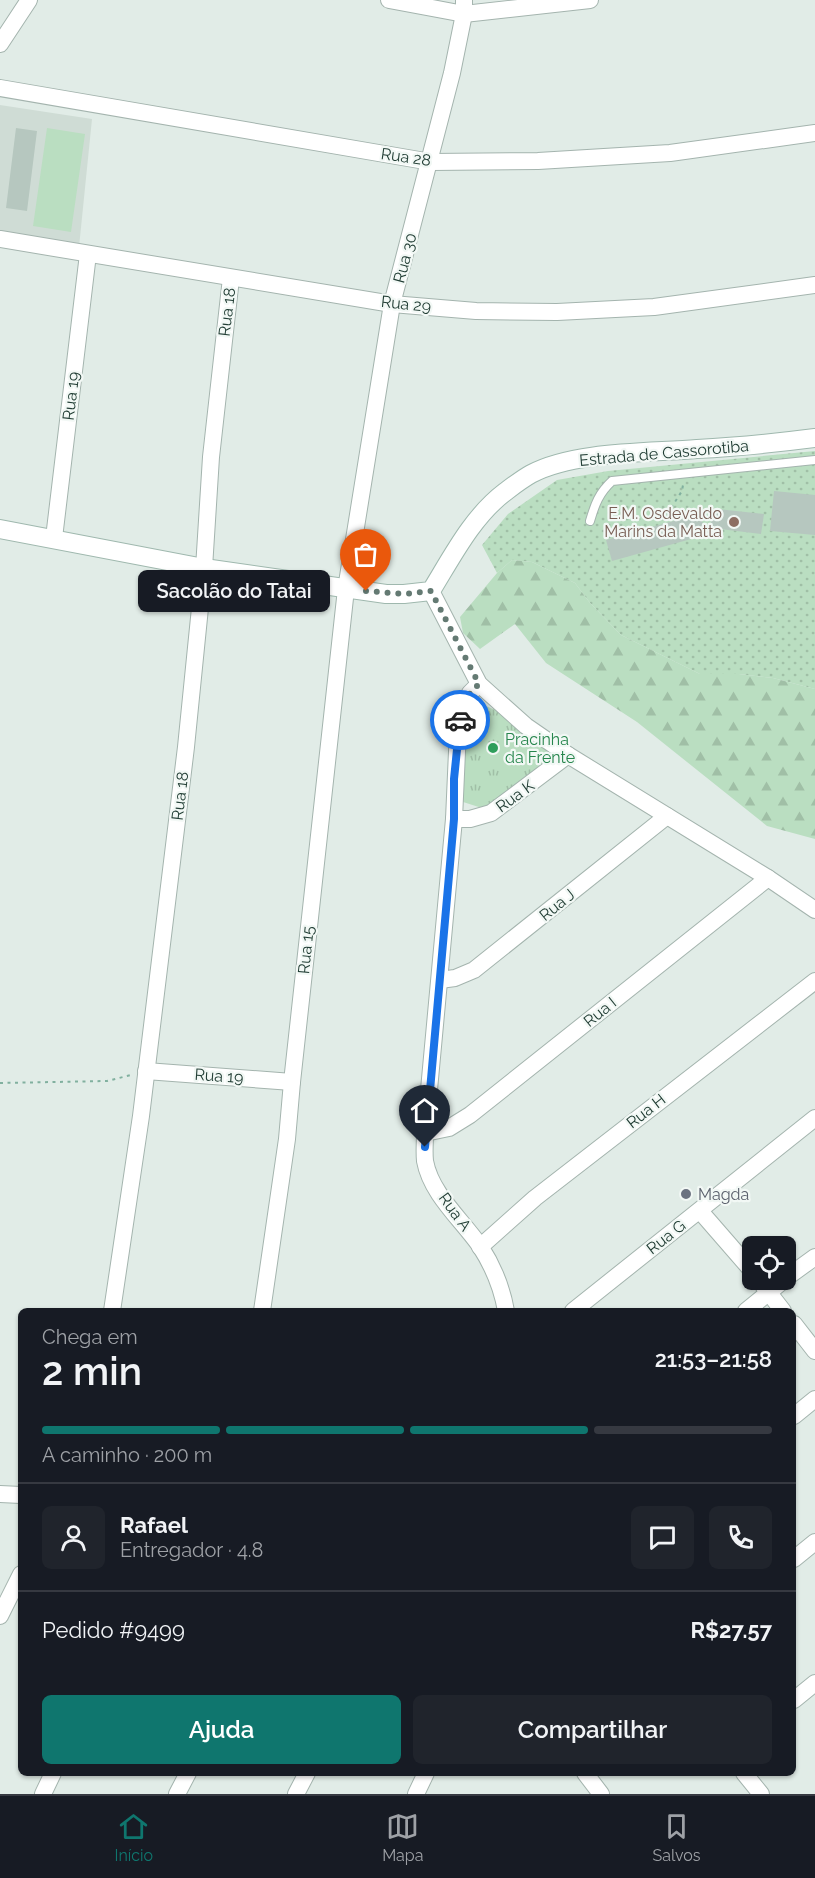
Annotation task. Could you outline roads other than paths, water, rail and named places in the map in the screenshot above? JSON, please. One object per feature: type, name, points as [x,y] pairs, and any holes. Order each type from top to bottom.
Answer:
[{"type":"main road","name":"Estrada de Cassorotiba","points":[[431,591],[471,528],[485,511],[503,494],[531,474],[567,461],[815,438]]},
{"type":"main road","points":[[0,529],[204,568],[346,589],[404,594],[431,591]]},
{"type":"street","points":[[0,44],[29,0]]},
{"type":"street","points":[[389,0],[464,7],[590,0]]},
{"type":"street","name":"Rua 30","points":[[346,589],[392,304],[431,162],[452,73],[464,7]]},
{"type":"street","name":"Rua 28","points":[[0,88],[431,162],[538,161],[670,153],[815,133]]},
{"type":"street","name":"Rua 29","points":[[0,239],[392,304],[476,311],[556,312],[654,306],[815,285]]},
{"type":"street","name":"Rua 19","points":[[54,538],[88,254]]},
{"type":"street","name":"Rua 18","points":[[112,1308],[129,1205],[186,747],[204,568],[211,457],[231,278]]},
{"type":"street","name":"Rua 15","points":[[262,1308],[287,1139],[346,589]]},
{"type":"street","points":[[431,591],[479,684],[526,726],[568,755],[768,878],[815,910]]},
{"type":"street","name":"Rua A","points":[[479,684],[470,693],[462,710],[458,729],[454,819],[425,1133],[425,1161],[430,1177],[442,1197],[480,1246],[495,1271],[505,1308]]},
{"type":"street","name":"Rua K","points":[[454,819],[470,819],[491,813],[568,755]]},
{"type":"street","name":"Rua J","points":[[440,980],[455,978],[474,970],[667,816]]},
{"type":"street","name":"Rua I","points":[[425,1133],[449,1128],[471,1115],[768,878]]},
{"type":"street","name":"Rua H","points":[[480,1246],[545,1190],[815,981]]},
{"type":"street","name":"Rua 19","points":[[146,1071],[292,1082]]},
{"type":"street","name":"Rua G","points":[[577,1308],[815,1118]]},
{"type":"street","points":[[700,1211],[742,1259]]},
{"type":"street","points":[[796,1271],[815,1257]]},
{"type":"street","points":[[748,1308],[760,1290]]},
{"type":"street","points":[[766,1290],[781,1308]]},
{"type":"street","points":[[796,1327],[815,1351]]},
{"type":"street","points":[[796,1414],[815,1399]]},
{"type":"street","points":[[0,1494],[18,1495]]},
{"type":"street","points":[[796,1557],[815,1542]]},
{"type":"street","points":[[0,1616],[18,1580]]},
{"type":"street","points":[[796,1698],[815,1683]]},
{"type":"street","points":[[43,1794],[51,1776]]},
{"type":"street","points":[[177,1794],[186,1776]]},
{"type":"street","points":[[296,1794],[305,1776]]},
{"type":"street","points":[[416,1794],[425,1776]]},
{"type":"street","points":[[746,1776],[761,1794]]},
{"type":"lane","points":[[590,521],[595,501],[612,481],[815,460]]},
{"type":"place","name":"E.M. Osdevaldo Marins da Matta","points":[[734,522]]},
{"type":"place","name":"Sacolão do Tatai","points":[[366,591]]},
{"type":"place","name":"Pracinha da Frente","points":[[493,748]]},
{"type":"place","name":"Magda","points":[[686,1194]]}]
